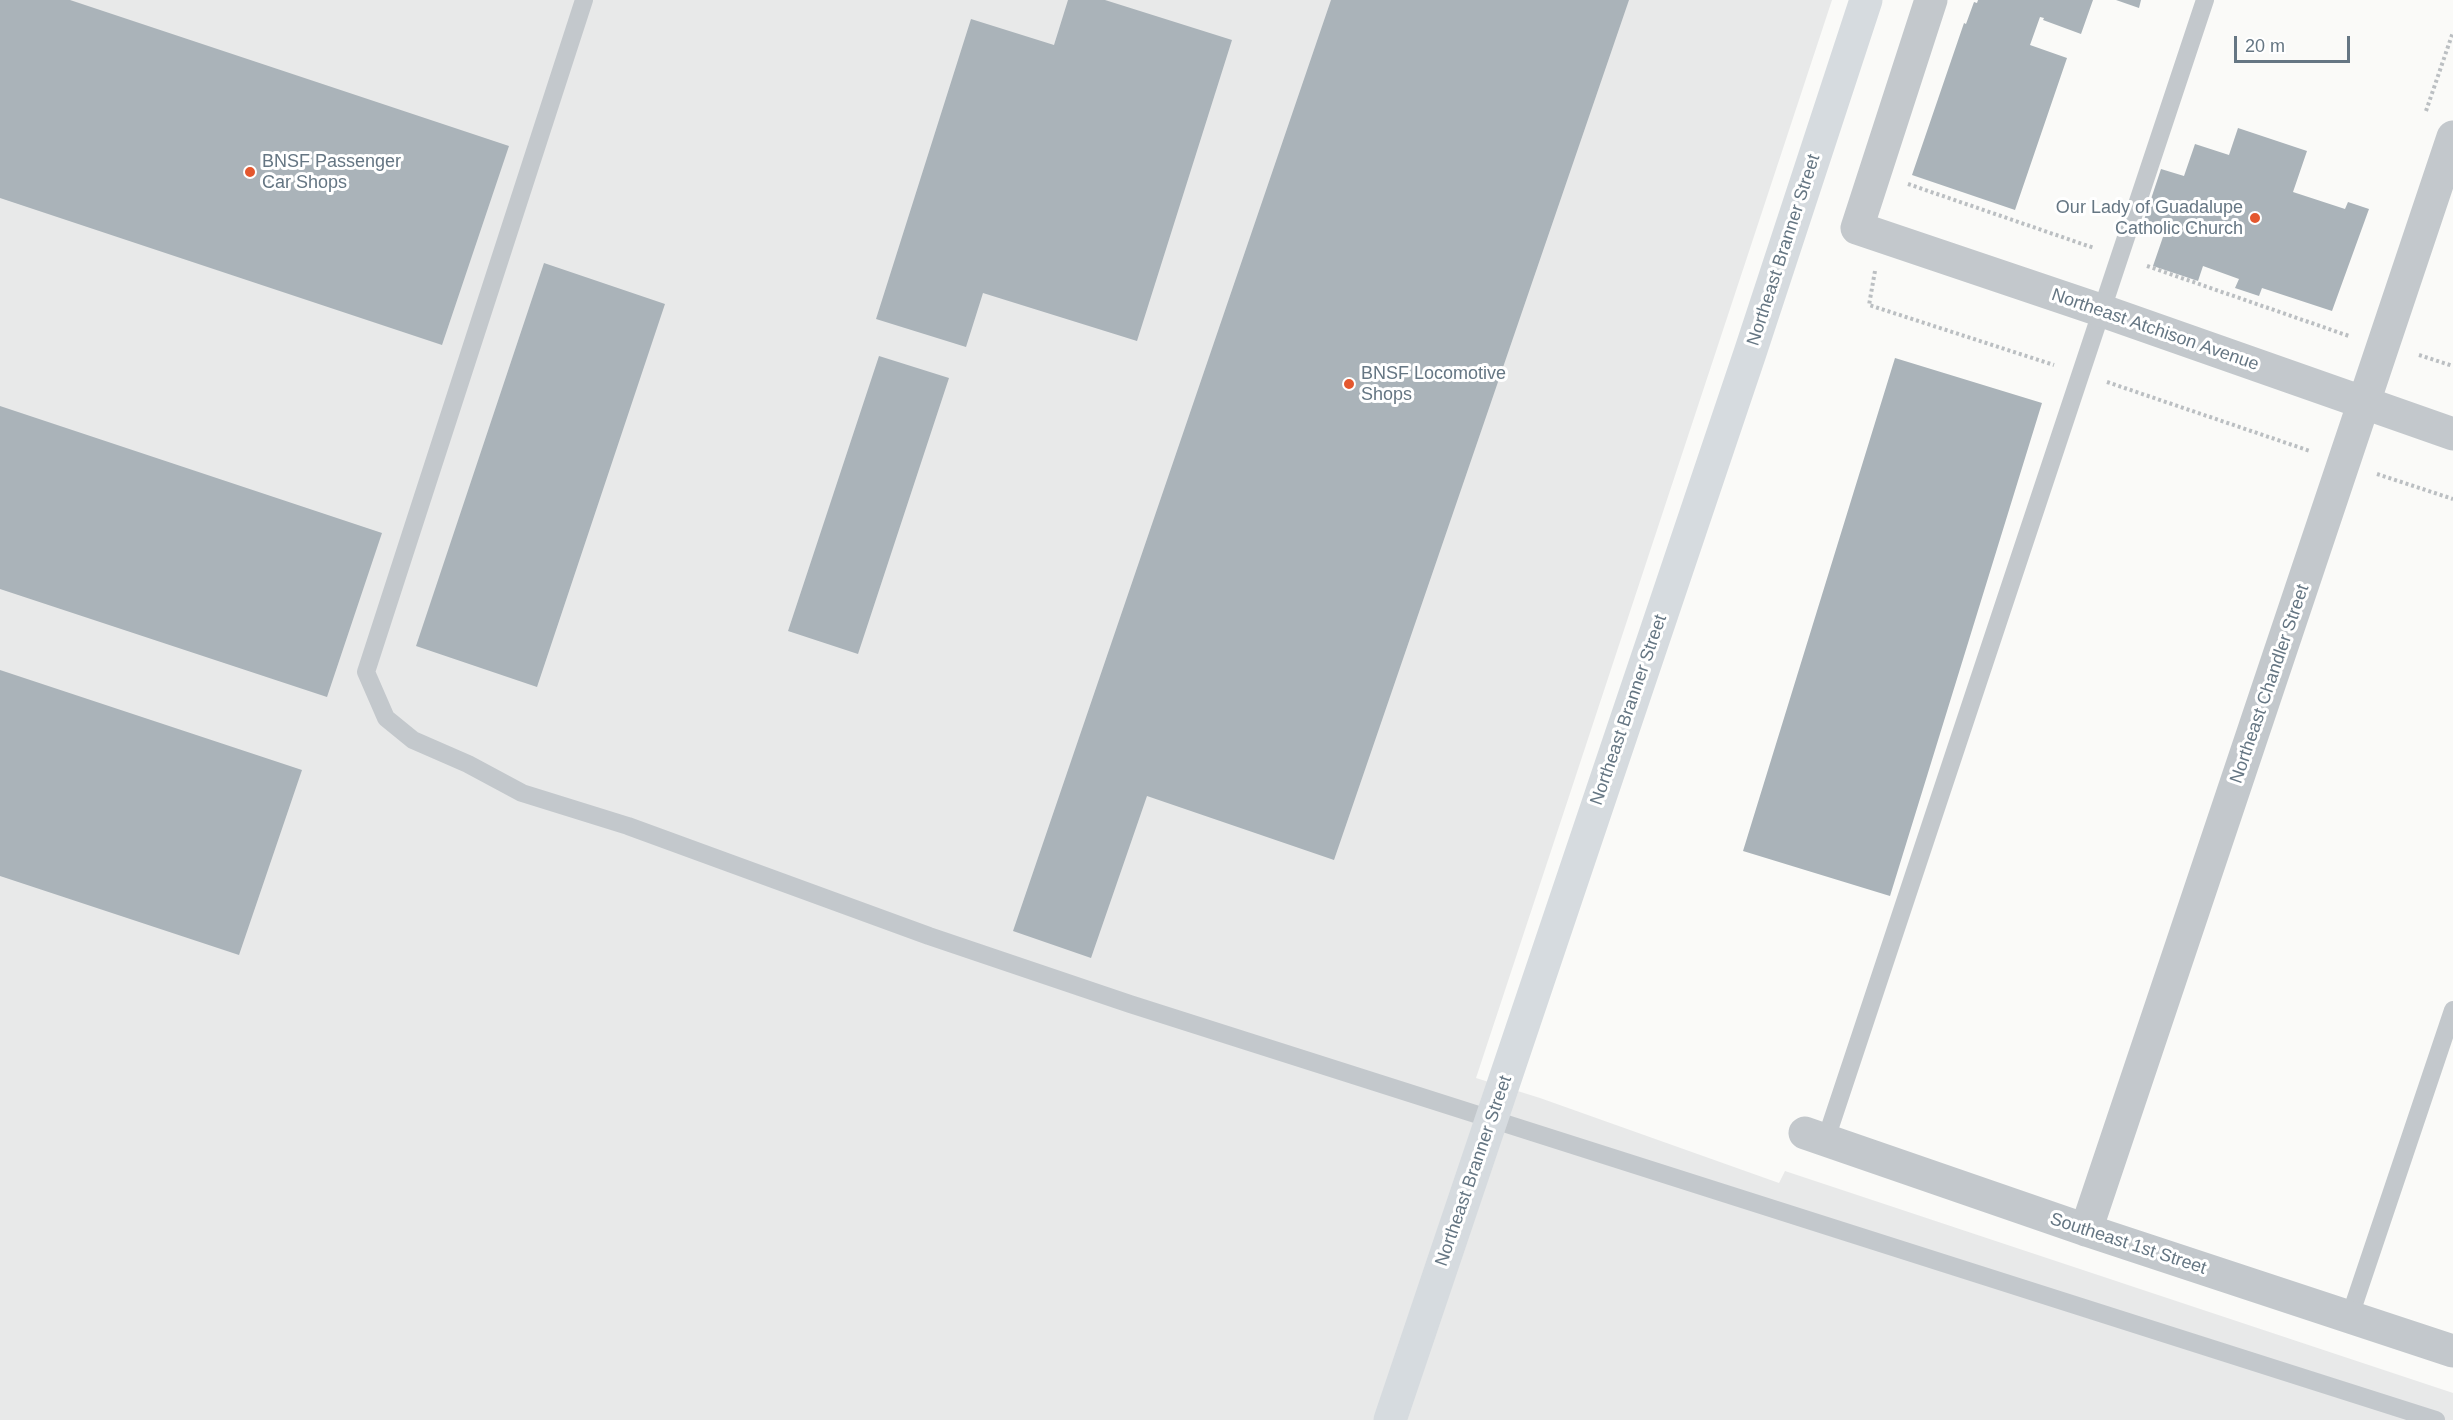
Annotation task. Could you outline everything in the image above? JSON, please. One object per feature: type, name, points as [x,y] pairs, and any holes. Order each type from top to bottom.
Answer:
[{"type":"main road","name":"Northeast Branner Street","points":[[1390,1420],[1750,353],[1866,0]]},
{"type":"street","name":"Northeast Atchison Avenue","points":[[1931,0],[1857,228],[2100,310],[2453,434]]},
{"type":"street","name":"Northeast Chandler Street","points":[[2086,1230],[2453,137]]},
{"type":"street","name":"Southeast 1st Street","points":[[1815,1137],[2086,1230],[2453,1351]]},
{"type":"lane","points":[[584,0],[366,672],[386,718],[413,740],[468,764],[522,793],[628,826],[929,936],[1130,1004],[2436,1420]]},
{"type":"lane","points":[[1815,1137],[2080,374],[2205,0]]},
{"type":"lane","points":[[2350,1316],[2453,1010]]},
{"type":"path","points":[[1869,305],[2453,499]]},
{"type":"shaded area","points":[[0,0],[1832,0],[1476,1078],[1540,1098],[1779,1183],[1785,1171],[2453,1393],[2453,1420],[0,1420]]},
{"type":"building","name":"BNSF Passenger Car Shops","points":[[0,0],[70,0],[509,146],[442,345],[0,198]]},
{"type":"building","points":[[1068,0],[1105,0],[1232,40],[1137,341],[983,293],[966,347],[876,319],[971,19],[1054,45]]},
{"type":"building","name":"BNSF Locomotive Shops","points":[[1331,0],[1629,0],[1334,860],[1147,796],[1091,958],[1013,931]]},
{"type":"building","points":[[1978,0],[2093,0],[2081,34],[2040,17],[2030,45],[2067,58],[2015,210],[1912,175],[1964,23],[1966,24],[1974,2],[1977,3]]},
{"type":"building","points":[[2116,0],[2141,0],[2139,8]]},
{"type":"building","name":"Our Lady of Guadalupe Catholic Church","points":[[2238,128],[2307,151],[2293,192],[2345,209],[2348,202],[2369,209],[2332,311],[2262,288],[2259,296],[2235,288],[2239,279],[2203,266],[2198,281],[2153,266],[2164,234],[2142,226],[2161,169],[2184,176],[2195,144],[2229,155]]},
{"type":"building","points":[[544,263],[665,304],[537,687],[416,646]]},
{"type":"building","points":[[879,356],[949,378],[858,654],[788,631]]},
{"type":"building","points":[[1895,358],[2042,403],[1890,896],[1743,851]]},
{"type":"building","points":[[0,406],[382,533],[327,697],[0,589]]},
{"type":"building","points":[[0,670],[302,770],[239,955],[0,876]]},
{"type":"place","name":"BNSF Passenger Car Shops","points":[[250,172]]},
{"type":"place","name":"Our Lady of Guadalupe Catholic Church","points":[[2255,218]]},
{"type":"place","name":"BNSF Locomotive Shops","points":[[1349,384]]}]
